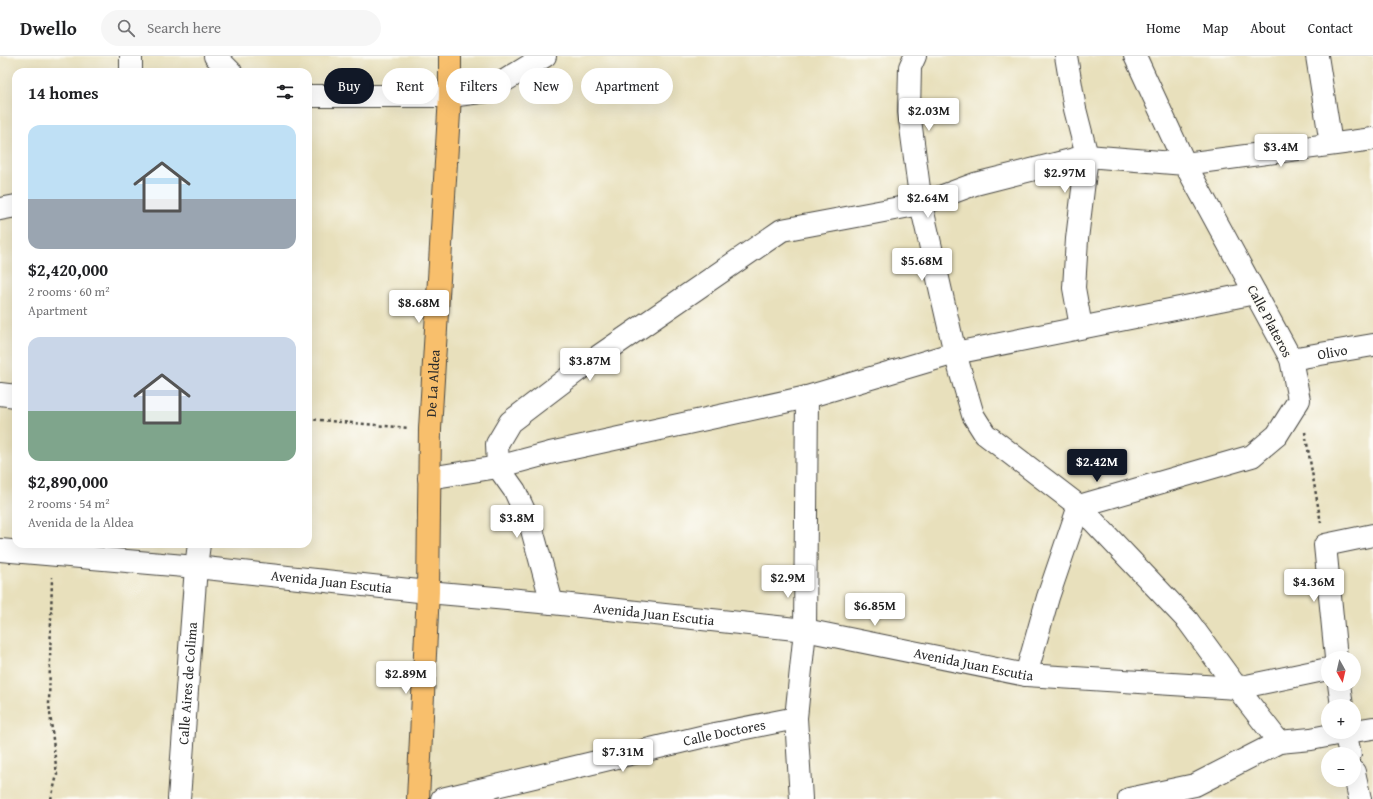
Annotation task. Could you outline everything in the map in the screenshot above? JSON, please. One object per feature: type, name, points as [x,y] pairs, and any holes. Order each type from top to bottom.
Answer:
[{"type":"main road","name":"De La Aldea","points":[[450,56],[450,68]]},
{"type":"main road","name":"De La Aldea","points":[[418,799],[428,592],[430,429],[450,104]]},
{"type":"street","points":[[131,68],[132,56]]},
{"type":"street","points":[[215,56],[227,68]]},
{"type":"street","points":[[511,77],[545,56]]},
{"type":"street","points":[[915,56],[910,67],[909,112],[921,204],[955,353],[973,415],[985,434],[1079,506],[1188,621],[1279,742]]},
{"type":"street","points":[[1066,56],[1087,156],[1077,239],[1074,288],[1080,328]]},
{"type":"street","name":"Calle Plateros","points":[[1135,56],[1185,164],[1291,360],[1299,400]]},
{"type":"street","points":[[1317,56],[1331,144]]},
{"type":"street","points":[[312,96],[446,96]]},
{"type":"street","points":[[552,603],[531,526],[515,491],[498,467],[497,444],[510,422],[577,371],[782,230],[921,204],[975,184],[1087,156],[1185,164],[1373,139]]},
{"type":"street","points":[[0,209],[12,207]]},
{"type":"street","points":[[429,478],[498,467],[550,453],[807,397],[955,353],[1255,293]]},
{"type":"street","name":"Olivo","points":[[1291,360],[1373,345]]},
{"type":"street","points":[[0,394],[12,396]]},
{"type":"street","points":[[801,799],[796,718],[805,630],[807,397]]},
{"type":"street","points":[[1079,506],[1252,456],[1277,435],[1299,400]]},
{"type":"street","points":[[1026,674],[1048,597],[1079,506]]},
{"type":"street","points":[[1335,651],[1325,545],[1373,535]]},
{"type":"street","name":"Calle Aires de Colima","points":[[179,799],[198,548]]},
{"type":"street","name":"Avenida Juan Escutia","points":[[0,550],[196,567],[805,630],[1026,674],[1237,688],[1321,670]]},
{"type":"street","name":"Calle Doctores","points":[[442,799],[705,736],[796,718]]},
{"type":"street","points":[[1361,730],[1373,728]]},
{"type":"street","points":[[1129,799],[1193,792],[1279,742],[1321,737]]},
{"type":"street","points":[[1357,787],[1360,799]]},
{"type":"path","points":[[1299,400],[1325,545]]},
{"type":"path","points":[[312,419],[430,429]]},
{"type":"path","points":[[51,799],[57,775],[48,704],[53,554]]}]
